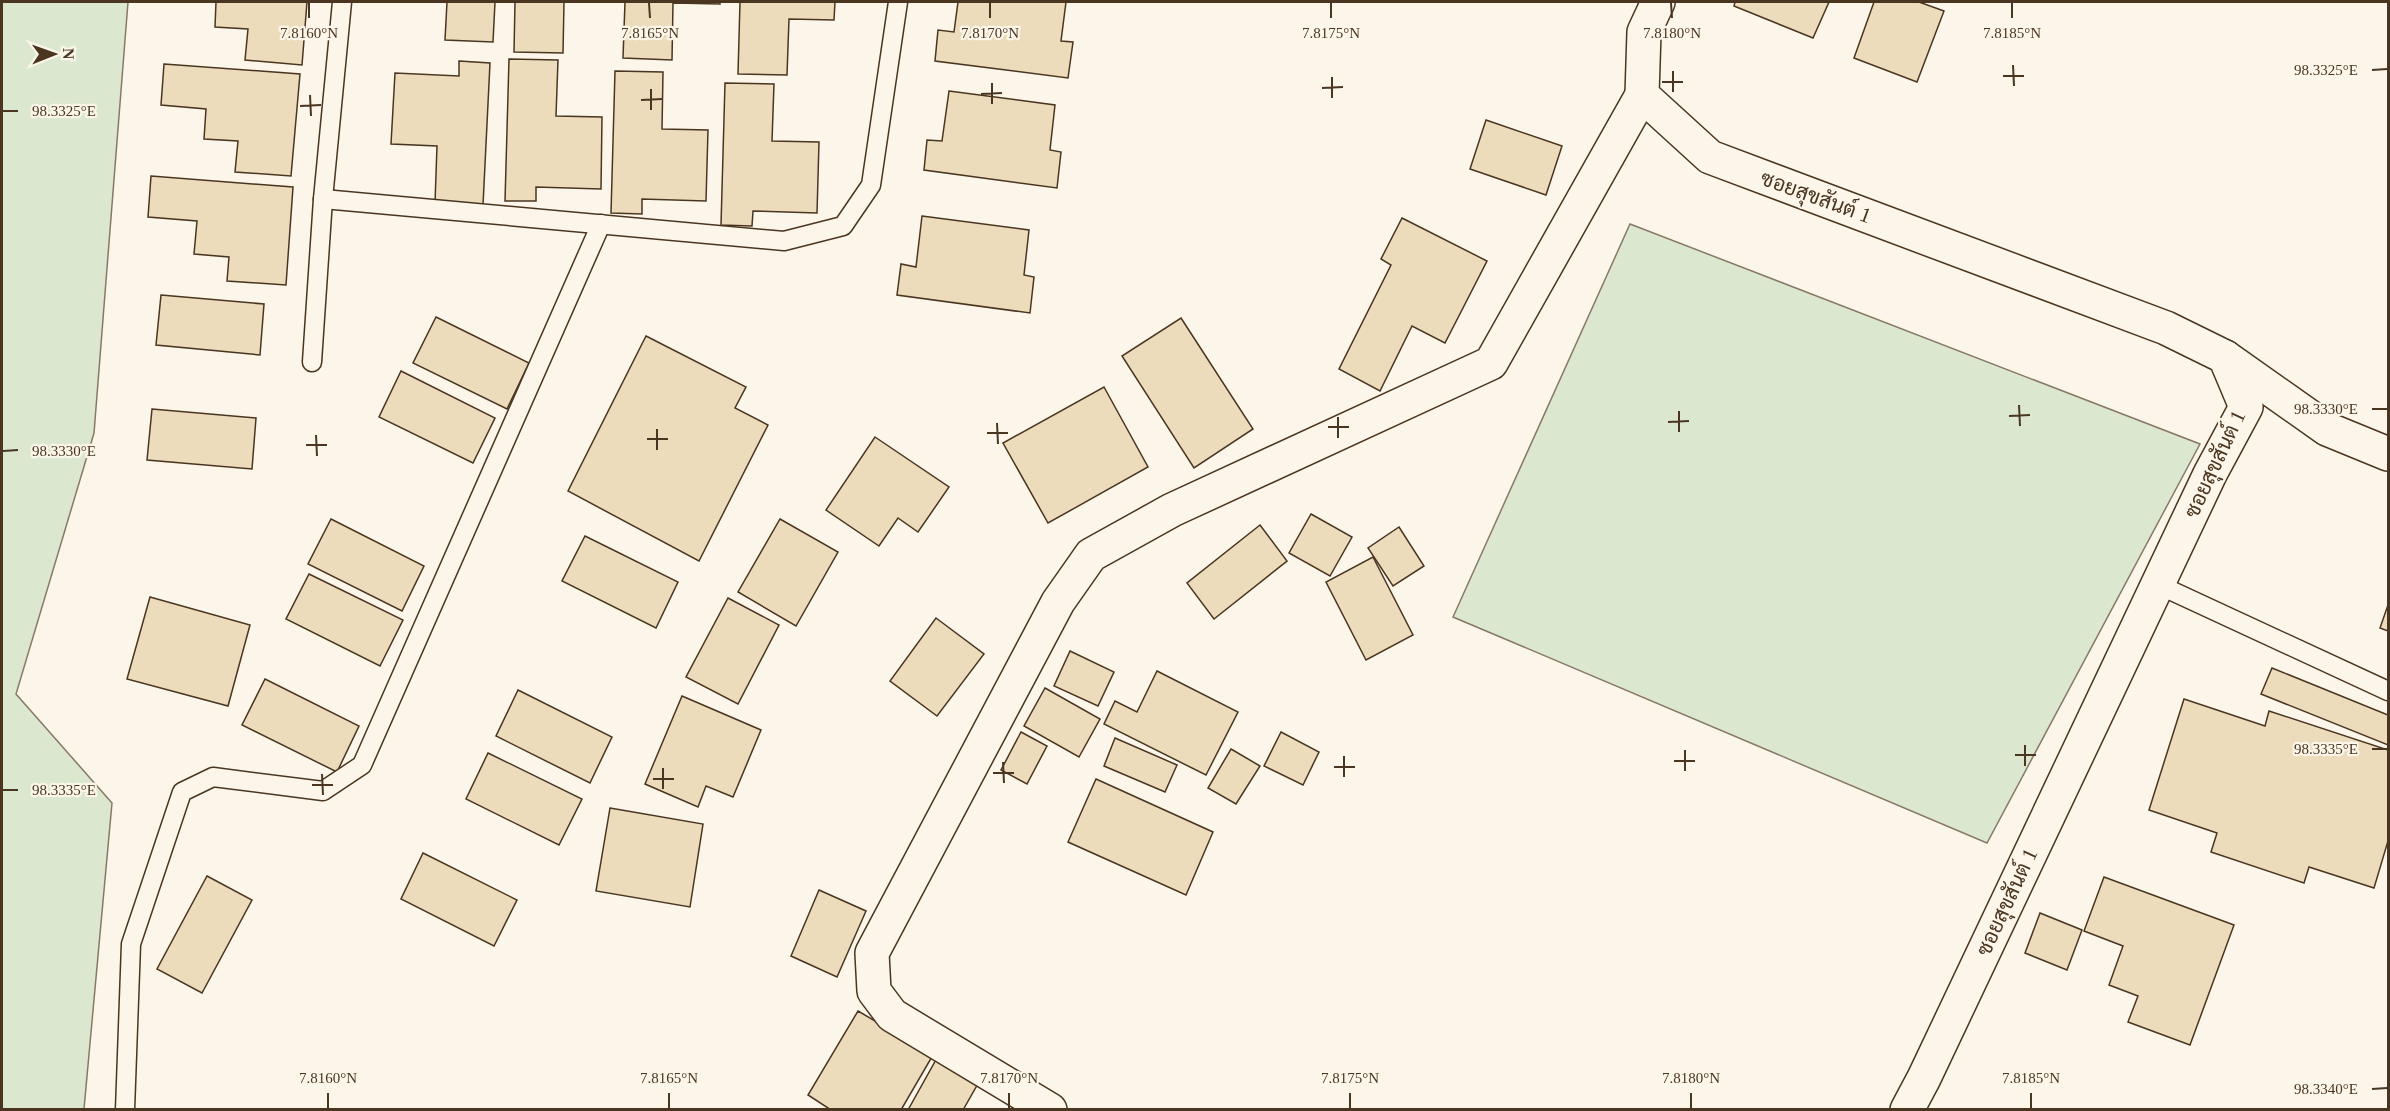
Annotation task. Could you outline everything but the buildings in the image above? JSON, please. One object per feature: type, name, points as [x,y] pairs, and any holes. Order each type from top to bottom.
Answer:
[{"type":"street","points":[[1050,1110],[892,1015],[874,991],[873,952],[1058,602],[1091,555],[1172,510],[1491,363],[1642,95],[1644,32],[1658,2]]},
{"type":"street","name":"ซอยสุขสันต์ 1","points":[[1642,95],[1710,157],[2166,328],[2226,357],[2246,407],[2211,474],[1907,1110]]},
{"type":"street","points":[[2226,357],[2327,429],[2388,454]]},
{"type":"lane","points":[[312,362],[323,199],[342,2]]},
{"type":"lane","points":[[323,199],[784,241],[843,226],[871,185],[898,2]]},
{"type":"lane","points":[[125,1110],[131,944],[182,792],[213,777],[323,791],[362,765],[601,224]]},
{"type":"lane","points":[[2159,585],[2388,691]]},
{"type":"green space","points":[[2,2],[128,2],[94,433],[16,694],[112,803],[84,1109],[2,1109]]},
{"type":"green space","points":[[1630,224],[2200,444],[1987,843],[1453,617]]}]
